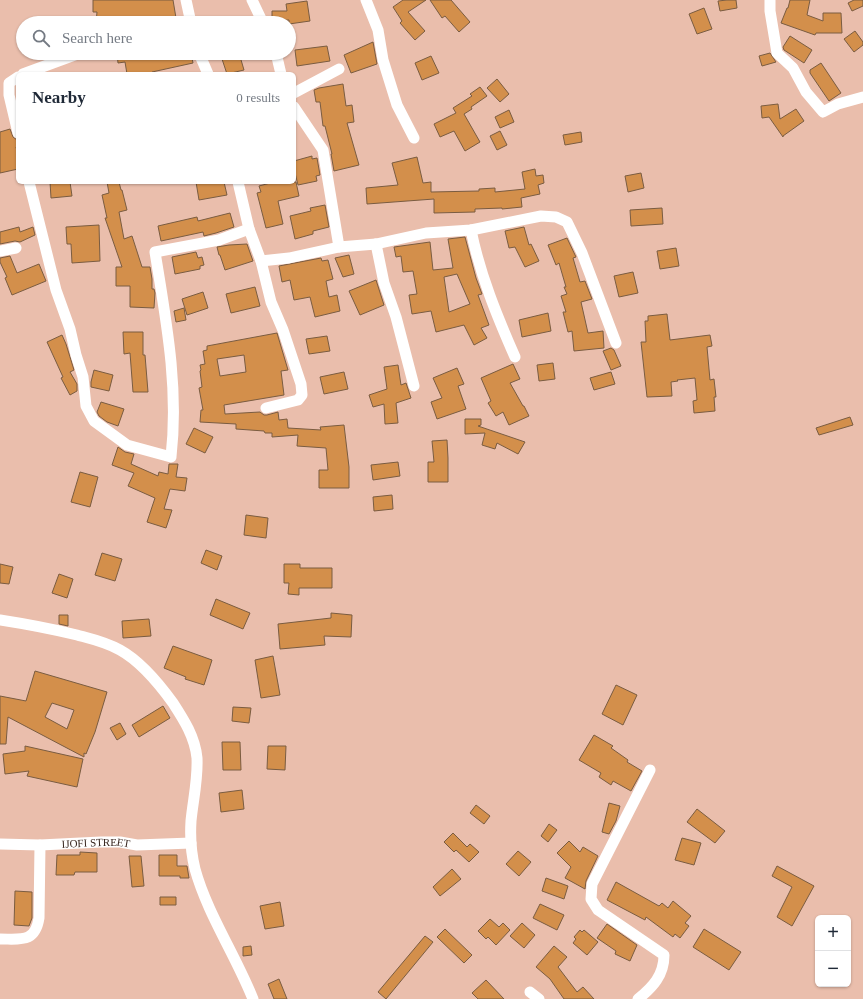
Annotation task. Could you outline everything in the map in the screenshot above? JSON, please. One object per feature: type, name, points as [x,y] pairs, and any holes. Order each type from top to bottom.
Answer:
[{"type":"street","points":[[186,0],[187,16]]},
{"type":"street","points":[[252,0],[260,16]]},
{"type":"street","points":[[366,0],[378,30],[383,60],[397,105],[414,138]]},
{"type":"street","points":[[770,0],[770,11],[777,53],[793,68],[806,92],[823,112],[838,104],[863,97]]},
{"type":"street","points":[[28,72],[61,60]]},
{"type":"street","points":[[202,60],[207,72]]},
{"type":"street","points":[[278,60],[281,72]]},
{"type":"street","points":[[296,92],[339,69]]},
{"type":"street","points":[[16,78],[9,83],[9,95],[16,125]]},
{"type":"street","points":[[296,111],[323,150],[339,247]]},
{"type":"street","points":[[30,184],[56,290],[70,328],[83,377],[86,406],[94,421],[127,444],[171,457],[174,430],[172,365],[155,252],[219,240],[249,229]]},
{"type":"street","points":[[238,184],[249,229],[261,261],[271,302],[284,330],[301,384],[302,395],[298,400],[266,408]]},
{"type":"street","points":[[261,261],[289,258],[339,247],[376,244],[426,233],[471,230],[541,216],[556,218],[567,222],[582,253],[616,343]]},
{"type":"street","points":[[471,230],[484,282],[497,317],[515,357]]},
{"type":"street","points":[[376,244],[384,283],[396,317],[414,386]]},
{"type":"street","points":[[0,251],[16,248]]},
{"type":"street","points":[[0,620],[52,629],[101,641],[121,650],[143,668],[162,688],[183,719],[194,738],[197,757],[197,780],[191,821],[191,842],[195,869],[204,894],[253,999]]},
{"type":"street","points":[[638,999],[646,993],[660,975],[664,964],[664,955],[598,910],[591,899],[592,884],[650,770]]},
{"type":"street","name":"IJOFI STREET","points":[[0,844],[40,845],[120,842],[137,845],[191,842]]},
{"type":"street","points":[[0,939],[22,939],[30,936],[38,929],[40,918],[40,845]]},
{"type":"street","points":[[530,992],[539,999]]},
{"type":"building","points":[[93,0],[173,0],[176,16],[97,16],[97,12],[93,12]]},
{"type":"building","points":[[403,0],[426,0],[408,12],[425,31],[415,40],[400,23],[402,21],[393,7]]},
{"type":"building","points":[[430,0],[451,0],[470,22],[459,32],[445,16],[442,18]]},
{"type":"building","points":[[736,0],[737,8],[720,11],[718,1]]},
{"type":"building","points":[[790,0],[810,0],[807,15],[823,21],[823,13],[841,13],[842,33],[816,33],[815,35],[781,23]]},
{"type":"building","points":[[854,0],[863,0],[863,6],[852,11],[848,3]]},
{"type":"building","points":[[307,1],[310,21],[296,23],[296,16],[272,16],[272,11],[287,11],[286,4]]},
{"type":"building","points":[[704,8],[712,29],[697,34],[689,14]]},
{"type":"building","points":[[855,31],[863,42],[863,45],[854,52],[844,39]]},
{"type":"building","points":[[790,36],[812,50],[804,63],[784,50],[783,47]]},
{"type":"building","points":[[373,42],[377,64],[351,73],[344,55]]},
{"type":"building","points":[[327,46],[330,61],[297,66],[296,50]]},
{"type":"building","points":[[770,53],[776,62],[762,66],[759,56]]},
{"type":"building","points":[[431,56],[439,73],[422,80],[415,63]]},
{"type":"building","points":[[118,60],[192,60],[193,63],[152,72],[127,72],[125,62],[118,63]]},
{"type":"building","points":[[222,60],[241,60],[244,70],[226,72]]},
{"type":"building","points":[[821,63],[841,93],[829,101],[810,73],[810,70]]},
{"type":"building","points":[[497,79],[509,94],[500,102],[487,88]]},
{"type":"building","points":[[343,84],[346,106],[352,105],[354,122],[347,123],[359,165],[334,171],[332,154],[325,126],[323,126],[320,102],[316,102],[314,90]]},
{"type":"building","points":[[480,87],[487,96],[464,114],[480,142],[465,151],[454,131],[440,137],[434,124],[456,113],[453,108],[472,96],[470,94]]},
{"type":"building","points":[[778,104],[780,119],[796,109],[804,121],[783,137],[769,117],[762,118],[761,106]]},
{"type":"building","points":[[509,110],[514,122],[500,128],[495,117]]},
{"type":"building","points":[[10,129],[13,137],[16,139],[16,169],[0,173],[0,132]]},
{"type":"building","points":[[500,131],[507,145],[497,150],[490,136]]},
{"type":"building","points":[[581,132],[582,142],[565,145],[563,135]]},
{"type":"building","points":[[312,156],[312,159],[317,158],[320,175],[316,176],[317,181],[298,185],[296,177],[296,160]]},
{"type":"building","points":[[417,157],[423,183],[431,182],[431,192],[479,191],[479,189],[495,188],[495,192],[525,189],[522,172],[535,169],[536,176],[543,175],[544,183],[538,185],[540,194],[521,198],[522,207],[475,209],[475,212],[434,213],[434,199],[367,204],[366,188],[398,185],[392,163]]},
{"type":"building","points":[[641,173],[644,188],[628,192],[625,176]]},
{"type":"building","points":[[296,182],[299,196],[278,201],[283,224],[266,228],[257,193],[261,192],[259,186],[266,184],[296,184]]},
{"type":"building","points":[[50,184],[70,184],[72,196],[51,198]]},
{"type":"building","points":[[107,184],[120,184],[127,210],[119,212],[124,239],[132,236],[142,267],[150,267],[152,289],[154,289],[155,293],[154,308],[130,307],[130,286],[116,286],[116,267],[122,267],[105,218],[107,218],[102,195],[109,193]]},
{"type":"building","points":[[196,184],[224,184],[227,195],[199,200]]},
{"type":"building","points":[[325,205],[329,227],[313,231],[313,234],[295,239],[290,216],[311,211],[310,208]]},
{"type":"building","points":[[662,208],[663,224],[631,226],[630,210]]},
{"type":"building","points":[[230,213],[234,227],[204,236],[203,232],[161,241],[158,226],[197,217],[198,221]]},
{"type":"building","points":[[99,225],[100,261],[72,263],[71,244],[67,244],[66,227]]},
{"type":"building","points":[[19,227],[20,232],[33,227],[35,235],[20,242],[15,241],[0,244],[0,232]]},
{"type":"building","points":[[524,227],[529,245],[531,244],[539,261],[525,267],[515,247],[509,248],[505,231]]},
{"type":"building","points":[[465,237],[482,294],[478,295],[489,325],[481,328],[487,338],[474,345],[464,325],[436,332],[431,311],[412,314],[409,295],[417,294],[413,271],[403,272],[401,256],[396,257],[394,247],[430,242],[433,270],[453,268],[448,239]],"holes":[[[457,274],[470,304],[449,312],[444,277]]]},
{"type":"building","points":[[567,238],[576,257],[573,258],[580,282],[585,281],[592,299],[581,302],[588,333],[603,331],[604,348],[574,351],[572,331],[568,332],[563,312],[566,312],[561,296],[567,294],[564,287],[566,287],[559,263],[556,265],[548,245]]},
{"type":"building","points":[[247,244],[253,261],[225,270],[217,247]]},
{"type":"building","points":[[676,248],[679,266],[660,269],[657,251]]},
{"type":"building","points":[[196,252],[198,258],[202,257],[204,265],[200,266],[200,269],[175,274],[172,257]]},
{"type":"building","points":[[349,255],[354,274],[343,277],[335,258]]},
{"type":"building","points":[[10,256],[17,273],[39,264],[46,281],[12,295],[5,278],[7,277],[0,262],[0,258]]},
{"type":"building","points":[[321,258],[322,261],[328,260],[333,279],[326,281],[329,297],[337,295],[340,311],[315,317],[310,297],[294,300],[290,280],[282,282],[279,266]]},
{"type":"building","points":[[633,272],[638,293],[619,297],[614,276]]},
{"type":"building","points":[[376,280],[384,305],[360,315],[349,291]]},
{"type":"building","points":[[255,287],[260,306],[231,313],[226,294]]},
{"type":"building","points":[[203,292],[208,308],[187,315],[182,299]]},
{"type":"building","points":[[184,308],[186,320],[176,322],[174,311]]},
{"type":"building","points":[[548,313],[551,331],[522,337],[519,320]]},
{"type":"building","points":[[667,314],[670,340],[710,335],[712,346],[707,347],[710,380],[714,379],[716,397],[714,397],[715,411],[694,413],[693,401],[697,400],[695,378],[671,382],[672,396],[647,397],[641,342],[646,342],[645,321],[648,321],[648,316]]},
{"type":"building","points":[[123,332],[143,332],[143,355],[145,355],[148,392],[133,392],[130,353],[124,354]]},
{"type":"building","points":[[277,333],[288,370],[281,371],[284,395],[224,405],[225,414],[260,412],[267,415],[278,412],[279,420],[287,419],[288,428],[321,430],[320,427],[344,425],[349,467],[349,488],[319,488],[319,470],[328,470],[326,448],[297,446],[298,435],[272,437],[272,433],[265,433],[264,431],[236,429],[236,424],[200,422],[201,410],[203,410],[199,388],[202,387],[200,365],[205,364],[203,351],[207,350],[207,346]],"holes":[[[244,355],[246,372],[220,376],[217,359]]]},
{"type":"building","points":[[62,335],[74,370],[70,372],[77,384],[77,391],[70,395],[61,378],[63,377],[47,342]]},
{"type":"building","points":[[327,336],[330,351],[309,354],[306,339]]},
{"type":"building","points":[[611,348],[614,350],[621,366],[611,370],[603,351]]},
{"type":"building","points":[[553,363],[555,379],[539,381],[537,365]]},
{"type":"building","points":[[513,364],[520,379],[510,383],[529,416],[509,425],[503,412],[496,416],[488,403],[491,401],[481,378]]},
{"type":"building","points":[[398,365],[401,385],[406,383],[411,398],[396,403],[398,423],[385,424],[384,404],[373,407],[369,395],[387,389],[384,367]]},
{"type":"building","points":[[457,368],[464,384],[458,386],[466,409],[437,419],[431,402],[442,398],[433,378]]},
{"type":"building","points":[[94,370],[113,375],[109,391],[91,387]]},
{"type":"building","points":[[344,372],[348,389],[324,394],[320,377]]},
{"type":"building","points":[[611,372],[615,384],[594,390],[590,378]]},
{"type":"building","points":[[101,402],[124,409],[118,426],[107,422],[99,416],[97,412]]},
{"type":"building","points":[[850,417],[853,425],[819,435],[816,428]]},
{"type":"building","points":[[465,419],[481,419],[481,425],[478,426],[525,442],[518,454],[497,443],[495,449],[482,445],[485,433],[465,434]]},
{"type":"building","points":[[194,428],[213,437],[205,453],[186,444]]},
{"type":"building","points":[[447,440],[448,482],[428,482],[428,462],[434,462],[432,441]]},
{"type":"building","points":[[118,447],[125,452],[134,454],[131,464],[158,476],[159,472],[168,474],[169,464],[178,464],[176,477],[187,478],[185,491],[170,489],[164,509],[172,510],[166,528],[147,522],[155,498],[128,486],[134,473],[112,465]]},
{"type":"building","points":[[398,462],[400,476],[373,480],[371,465]]},
{"type":"building","points":[[80,472],[98,477],[90,507],[71,502]]},
{"type":"building","points":[[392,495],[393,509],[374,511],[373,497]]},
{"type":"building","points":[[246,515],[268,518],[266,538],[244,535]]},
{"type":"building","points":[[206,550],[222,556],[217,570],[201,563]]},
{"type":"building","points":[[102,553],[122,559],[115,581],[95,575]]},
{"type":"building","points":[[0,564],[13,567],[9,584],[0,583]]},
{"type":"building","points":[[284,564],[300,564],[300,568],[332,568],[332,588],[299,588],[299,595],[288,594],[289,583],[284,583]]},
{"type":"building","points":[[59,574],[73,579],[67,598],[52,593]]},
{"type":"building","points":[[216,599],[250,613],[243,629],[210,615]]},
{"type":"building","points":[[331,613],[352,615],[351,637],[324,636],[325,645],[280,649],[278,624],[331,618]]},
{"type":"building","points":[[59,615],[68,615],[68,626],[59,624]]},
{"type":"building","points":[[149,619],[151,636],[123,638],[122,621]]},
{"type":"building","points":[[173,646],[212,660],[204,685],[185,679],[186,677],[164,668]]},
{"type":"building","points":[[273,656],[280,695],[261,698],[255,660]]},
{"type":"building","points":[[35,671],[107,692],[95,732],[86,754],[84,753],[84,757],[8,717],[6,744],[0,744],[0,696],[26,701]],"holes":[[[52,703],[74,710],[67,729],[45,717]]]},
{"type":"building","points":[[616,685],[637,695],[623,725],[602,714]]},
{"type":"building","points":[[163,706],[170,718],[139,737],[132,725]]},
{"type":"building","points":[[233,707],[251,708],[249,723],[232,721]]},
{"type":"building","points":[[120,723],[126,734],[117,740],[110,728]]},
{"type":"building","points":[[594,735],[613,746],[611,748],[628,760],[627,762],[642,771],[631,791],[613,781],[611,785],[599,777],[601,773],[579,760]]},
{"type":"building","points":[[222,742],[240,742],[241,770],[223,770]]},
{"type":"building","points":[[25,746],[83,759],[77,787],[27,776],[29,771],[5,774],[3,754],[25,751]]},
{"type":"building","points":[[268,746],[286,746],[285,770],[267,769]]},
{"type":"building","points":[[242,790],[244,809],[221,812],[219,793]]},
{"type":"building","points":[[609,803],[620,806],[616,821],[609,834],[602,832]]},
{"type":"building","points":[[476,805],[490,816],[484,824],[470,813]]},
{"type":"building","points":[[697,809],[725,831],[715,843],[687,822]]},
{"type":"building","points":[[549,824],[557,830],[548,842],[541,836]]},
{"type":"building","points":[[453,833],[467,847],[470,844],[479,852],[469,862],[456,850],[454,852],[444,842]]},
{"type":"building","points":[[682,838],[701,843],[694,865],[675,860]]},
{"type":"building","points":[[569,841],[580,852],[583,847],[598,856],[586,881],[585,889],[565,878],[571,867],[557,853]]},
{"type":"building","points":[[518,851],[531,862],[519,876],[506,864]]},
{"type":"building","points":[[80,852],[97,853],[97,872],[75,872],[74,875],[56,875],[57,855],[80,855]]},
{"type":"building","points":[[159,855],[177,855],[177,866],[187,866],[189,878],[180,878],[180,876],[159,876]]},
{"type":"building","points":[[129,856],[141,856],[144,886],[132,887]]},
{"type":"building","points":[[777,866],[814,886],[792,926],[777,917],[792,887],[772,876]]},
{"type":"building","points":[[452,869],[461,879],[440,896],[433,887]]},
{"type":"building","points":[[546,878],[568,886],[564,899],[542,891]]},
{"type":"building","points":[[616,882],[659,906],[662,903],[668,908],[673,901],[691,916],[685,923],[689,926],[680,938],[675,934],[673,937],[646,917],[645,920],[607,900]]},
{"type":"building","points":[[15,891],[32,892],[32,918],[29,926],[14,925]]},
{"type":"building","points":[[160,897],[176,897],[176,905],[160,905]]},
{"type":"building","points":[[280,902],[284,926],[265,929],[260,906]]},
{"type":"building","points":[[540,904],[564,915],[557,930],[533,918]]},
{"type":"building","points":[[490,919],[499,927],[503,923],[510,930],[496,945],[488,937],[486,939],[478,931]]},
{"type":"building","points":[[522,923],[535,935],[524,948],[510,936]]},
{"type":"building","points":[[607,924],[637,945],[630,961],[615,954],[616,951],[597,938]]},
{"type":"building","points":[[445,929],[472,955],[464,963],[437,937]]},
{"type":"building","points":[[704,929],[741,952],[729,970],[693,947]]},
{"type":"building","points":[[580,930],[582,932],[584,930],[598,942],[587,955],[573,943],[576,939],[574,937]]},
{"type":"building","points":[[425,936],[433,942],[386,999],[378,992]]},
{"type":"building","points":[[251,946],[252,955],[243,956],[243,947]]},
{"type":"building","points":[[554,946],[567,957],[558,967],[577,992],[583,987],[594,999],[564,999],[550,979],[536,967]]},
{"type":"building","points":[[279,979],[287,999],[274,999],[268,984]]},
{"type":"building","points":[[486,980],[504,999],[478,999],[472,993]]}]
